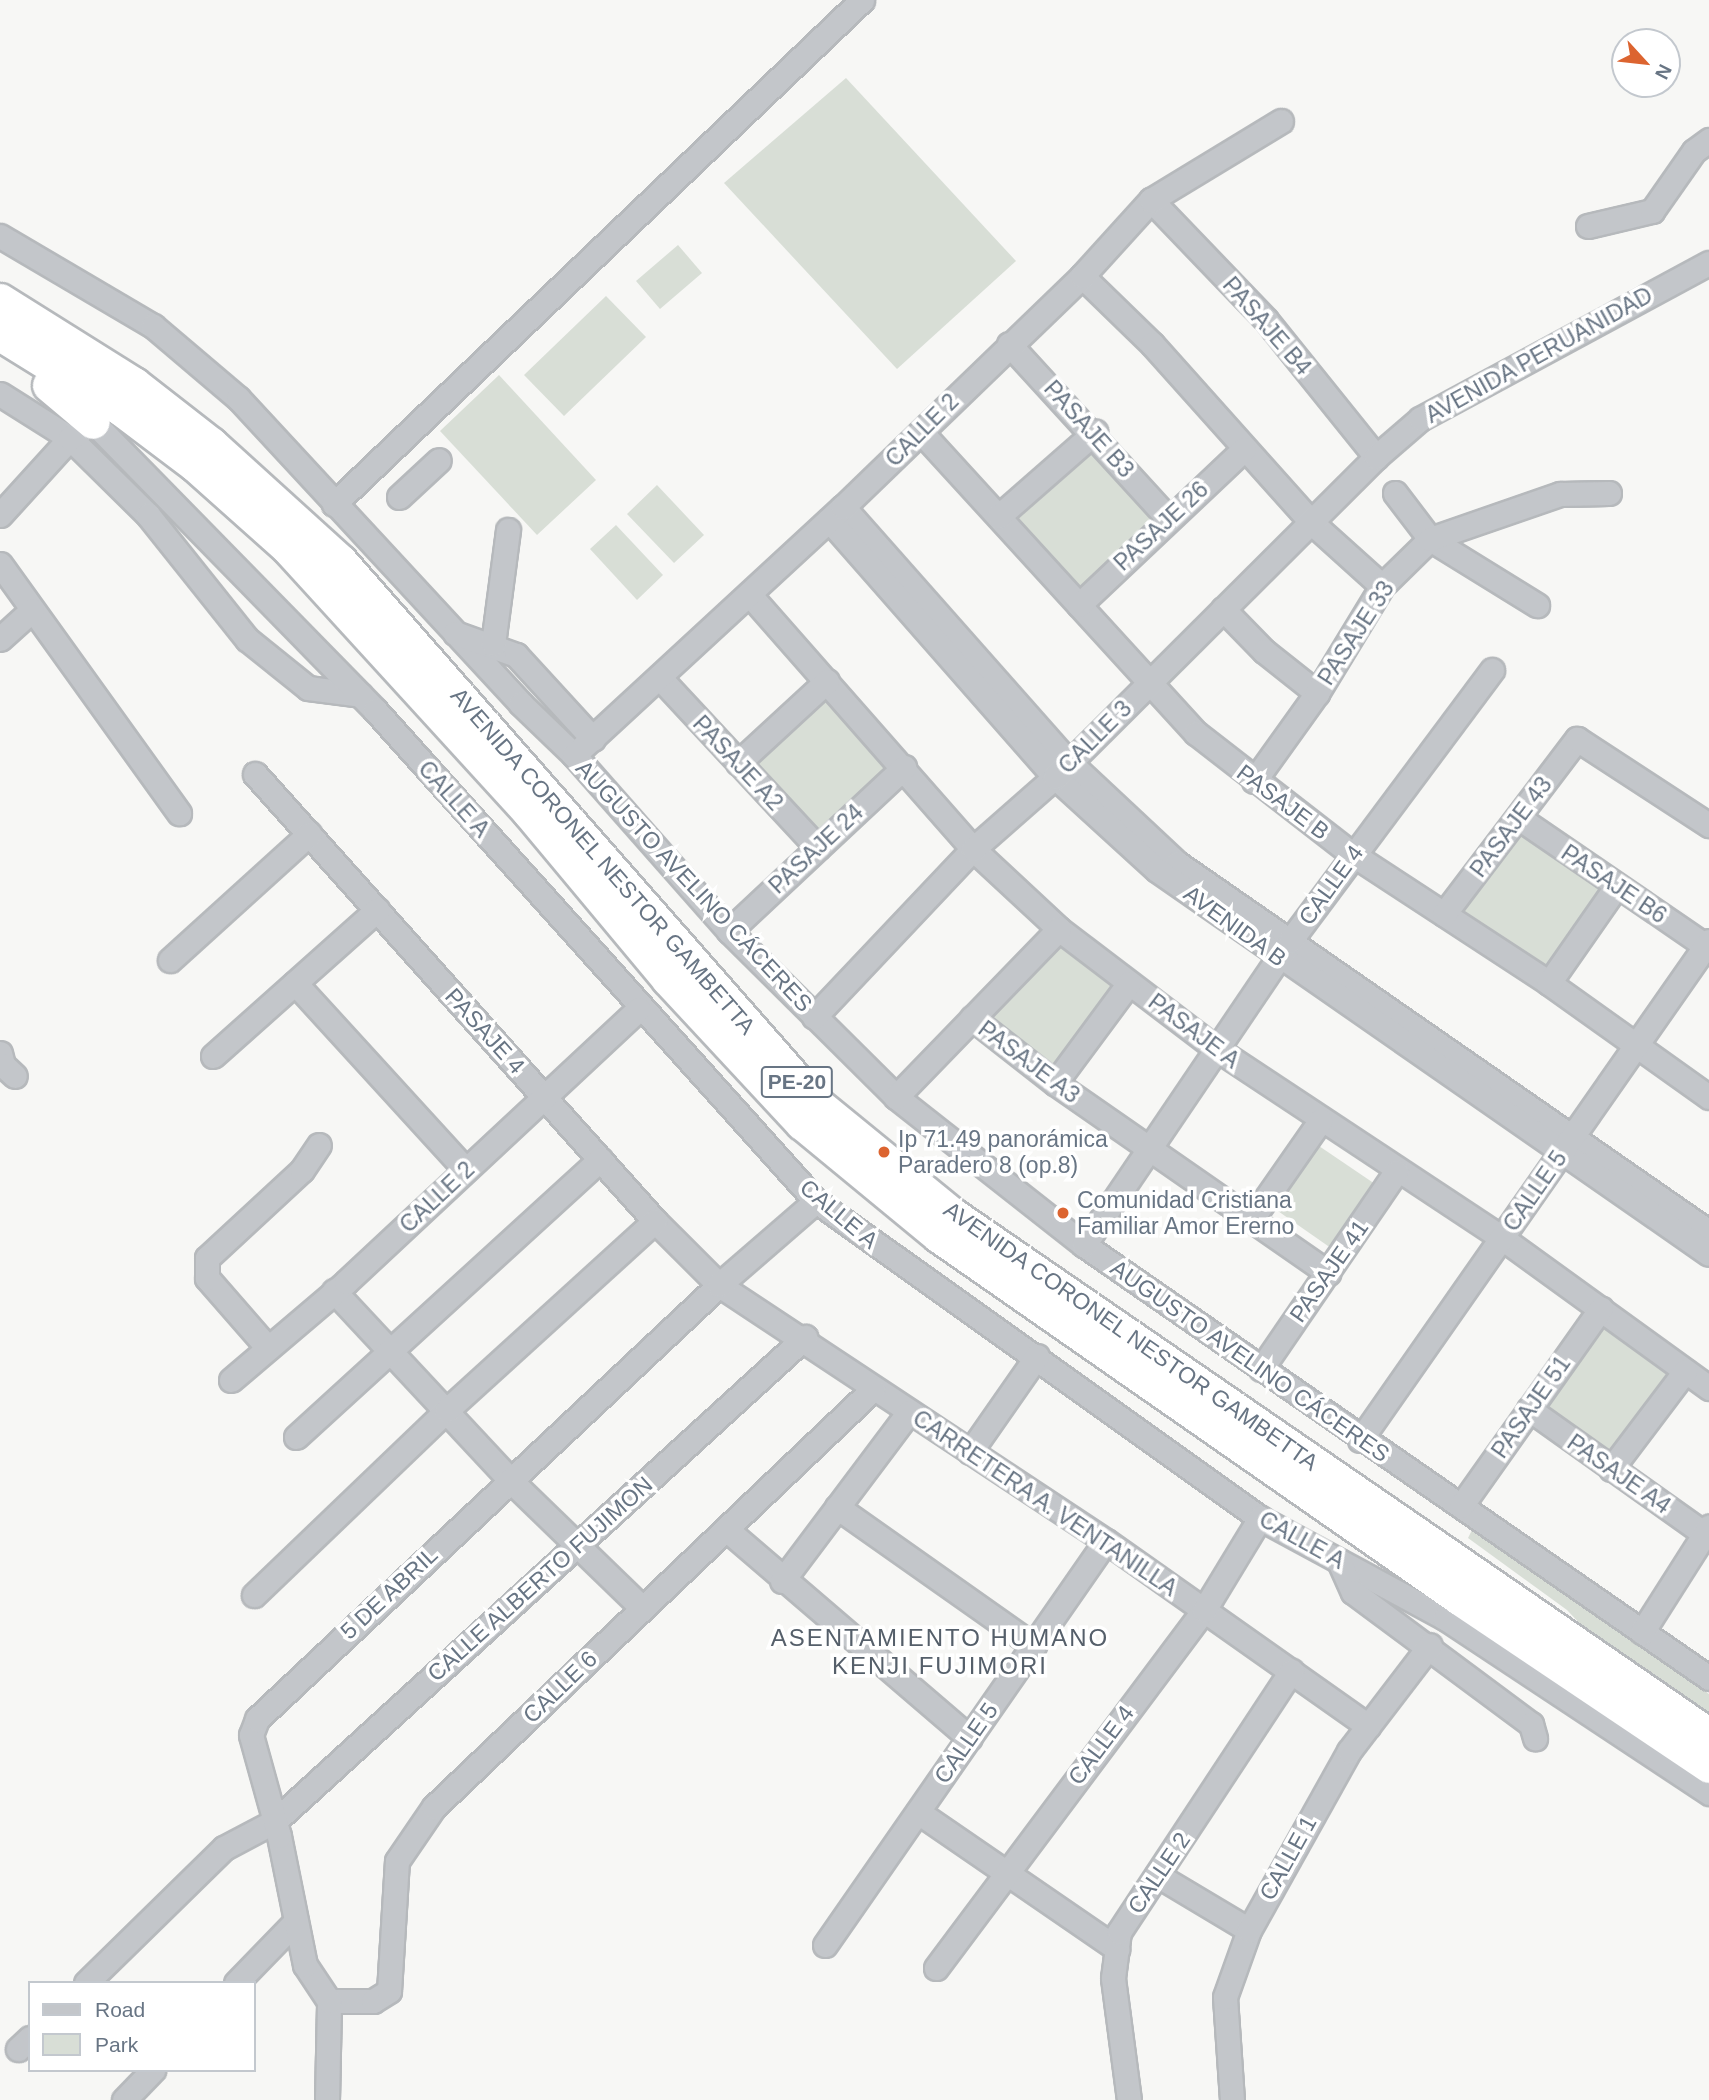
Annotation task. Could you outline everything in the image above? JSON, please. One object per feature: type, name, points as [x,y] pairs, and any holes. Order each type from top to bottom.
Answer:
[{"type":"highway","name":"AVENIDA CORONEL NESTOR GAMBETTA","points":[[0,300],[134,384],[211,444],[340,561],[817,1104],[953,1215],[1709,1735]]},
{"type":"highway","name":"AVENIDA CORONEL NESTOR GAMBETTA","points":[[0,334],[121,409],[195,465],[288,548],[521,803],[668,979],[802,1123],[939,1236],[1459,1598],[1709,1766]]},
{"type":"highway","points":[[0,347],[82,430]]},
{"type":"street","points":[[334,504],[862,0]]},
{"type":"street","name":"CALLE 2","points":[[574,755],[836,513],[1082,276],[1152,200],[1281,121]]},
{"type":"street","points":[[1588,226],[1652,211],[1694,151],[1709,140]]},
{"type":"street","name":"PASAJE B4","points":[[1152,200],[1266,320],[1376,457]]},
{"type":"street","name":"AUGUSTO AVELINO CÁCERES","points":[[0,236],[153,326],[238,398],[334,504],[574,755],[729,931],[897,1097],[1084,1245],[1360,1440],[1461,1506],[1709,1678]]},
{"type":"street","name":"AVENIDA PERUANIDAD","points":[[1376,457],[1420,419],[1709,263]]},
{"type":"street","points":[[1082,276],[1152,344],[1312,523],[1382,586]]},
{"type":"street","name":"PASAJE B3","points":[[1009,344],[1094,432],[1167,517]]},
{"type":"street","points":[[0,394],[82,430],[247,639],[308,688],[361,695]]},
{"type":"street","points":[[0,515],[82,430]]},
{"type":"street","name":"CALLE A","points":[[82,430],[361,695],[639,1009],[816,1200],[1260,1518],[1445,1618],[1709,1793]]},
{"type":"street","name":"PASAJE B","points":[[920,432],[1149,684],[1196,733],[1254,782],[1352,855],[1549,984],[1634,1047],[1709,1097]]},
{"type":"street","points":[[999,516],[1094,432]]},
{"type":"street","name":"PASAJE 26","points":[[1079,605],[1167,517],[1244,449]]},
{"type":"street","name":"CALLE 3","points":[[814,1017],[973,849],[1062,770],[1376,457]]},
{"type":"street","points":[[399,497],[439,460]]},
{"type":"street","name":"PASAJE 33","points":[[1254,782],[1317,693],[1382,586],[1430,540],[1571,491],[1609,493]]},
{"type":"street","points":[[1395,493],[1430,540],[1537,605]]},
{"type":"street","name":"AVENIDA B","points":[[836,513],[1062,770],[1157,870],[1284,950],[1566,1145],[1709,1254]]},
{"type":"street","points":[[493,644],[508,530]]},
{"type":"street","points":[[0,564],[179,813]]},
{"type":"street","name":"PASAJE A","points":[[749,594],[904,767],[973,849],[1059,929],[1215,1048],[1396,1172],[1502,1238],[1709,1388]]},
{"type":"street","points":[[1223,609],[1264,651],[1317,693]]},
{"type":"street","points":[[0,639],[32,610]]},
{"type":"street","points":[[455,632],[493,644],[516,655],[593,739]]},
{"type":"street","name":"CALLE 4","points":[[1084,1245],[1215,1048],[1284,950],[1492,670]]},
{"type":"street","name":"PASAJE A2","points":[[660,678],[818,848]]},
{"type":"street","points":[[738,763],[827,681]]},
{"type":"street","name":"PASAJE 43","points":[[1444,914],[1577,739],[1709,825]]},
{"type":"street","name":"PASAJE 24","points":[[729,931],[904,767]]},
{"type":"street","name":"PASAJE 4","points":[[255,774],[655,1221],[719,1284]]},
{"type":"street","name":"PASAJE B6","points":[[1519,818],[1616,887],[1708,945]]},
{"type":"street","points":[[170,960],[309,834]]},
{"type":"street","points":[[1549,984],[1616,887]]},
{"type":"street","points":[[213,1056],[377,910]]},
{"type":"street","points":[[897,1097],[1059,929]]},
{"type":"street","name":"CALLE 5","points":[[1360,1440],[1708,945]]},
{"type":"street","points":[[295,983],[466,1170]]},
{"type":"street","points":[[1055,1083],[1129,983]]},
{"type":"street","name":"CALLE 2","points":[[231,1380],[334,1291],[639,1009]]},
{"type":"street","name":"PASAJE A3","points":[[972,1018],[1055,1083],[1328,1273]]},
{"type":"street","points":[[0,1053],[3,1065],[15,1076]]},
{"type":"street","points":[[1251,1220],[1320,1121]]},
{"type":"street","points":[[268,1348],[207,1279],[207,1258],[302,1170],[319,1145]]},
{"type":"street","name":"AVENIDA B","points":[[1566,1145],[1709,1232]]},
{"type":"street","points":[[296,1437],[393,1351],[600,1158]]},
{"type":"street","name":"PASAJE 41","points":[[1261,1369],[1396,1172]]},
{"type":"street","name":"5 DE ABRIL","points":[[330,2001],[305,1965],[275,1821],[251,1735],[257,1719],[719,1284],[816,1200]]},
{"type":"street","points":[[254,1595],[447,1410],[655,1221]]},
{"type":"street","name":"CARRETERA A. VENTANILLA","points":[[719,1284],[805,1337],[873,1389],[1106,1541],[1368,1726]]},
{"type":"street","points":[[334,1291],[393,1351],[510,1480],[578,1543],[642,1608]]},
{"type":"street","name":"PASAJE 51","points":[[1461,1506],[1601,1308]]},
{"type":"street","name":"CALLE ALBERTO FUJIMON","points":[[88,1981],[224,1848],[275,1821],[805,1337]]},
{"type":"street","points":[[970,1452],[1037,1356]]},
{"type":"street","points":[[1611,1469],[1685,1371]]},
{"type":"street","name":"CALLE 6","points":[[330,2001],[373,2001],[389,1991],[397,1861],[434,1807],[873,1389]]},
{"type":"street","name":"PASAJE A4","points":[[1529,1409],[1611,1469],[1707,1532]]},
{"type":"street","points":[[782,1581],[909,1412]]},
{"type":"street","points":[[837,1507],[1034,1646]]},
{"type":"street","name":"CALLE 4","points":[[936,1968],[1203,1610],[1260,1518]]},
{"type":"street","points":[[726,1529],[782,1581],[970,1738]]},
{"type":"street","points":[[1642,1632],[1707,1532]]},
{"type":"street","name":"CALLE 5","points":[[825,1945],[1106,1541]]},
{"type":"street","points":[[1339,1561],[1353,1592],[1430,1645],[1531,1724],[1535,1738]]},
{"type":"street","name":"CALLE 1","points":[[1232,2100],[1225,1997],[1249,1930],[1315,1810],[1368,1726],[1430,1645]]},
{"type":"street","name":"CALLE 2","points":[[1129,2100],[1113,1978],[1119,1932],[1291,1671]]},
{"type":"street","points":[[918,1812],[1117,1949]]},
{"type":"street","points":[[1157,1875],[1249,1930]]},
{"type":"street","points":[[238,1981],[296,1920]]},
{"type":"street","points":[[327,2100],[330,2001]]},
{"type":"street","points":[[124,2100],[151,2072]]},
{"type":"green space","points":[[846,78],[1016,261],[897,369],[724,183]]},
{"type":"green space","points":[[678,245],[702,273],[660,309],[636,281]]},
{"type":"green space","points":[[606,296],[646,337],[564,416],[524,375]]},
{"type":"green space","points":[[499,375],[596,480],[537,535],[440,431]]},
{"type":"green space","points":[[1087,448],[1094,448],[1153,520],[1080,593],[1010,518]]},
{"type":"green space","points":[[657,485],[704,535],[674,563],[627,514]]},
{"type":"green space","points":[[616,525],[663,575],[637,600],[590,549]]},
{"type":"green space","points":[[822,695],[830,697],[889,771],[819,837],[750,767]]},
{"type":"green space","points":[[1519,833],[1526,833],[1603,887],[1551,971],[1464,918],[1462,910]]},
{"type":"green space","points":[[1055,937],[1121,985],[1056,1072],[982,1018]]},
{"type":"green space","points":[[1319,1146],[1378,1186],[1338,1246],[1328,1246],[1275,1209],[1274,1203],[1310,1149]]},
{"type":"green space","points":[[1604,1324],[1670,1370],[1671,1380],[1608,1455],[1540,1409]]},
{"type":"green space","points":[[1472,1530],[1709,1694],[1709,1720],[1600,1645],[1567,1610],[1468,1538]]},
{"type":"place","name":"Ip 71.49 panorámica Paradero 8 (op.8)","points":[[884,1152]]},
{"type":"place","name":"Comunidad Cristiana Familiar Amor Ererno","points":[[1063,1213]]},
{"type":"district","name":"ASENTAMIENTO HUMANO KENJI FUJIMORI","points":[[940,1652]]}]
